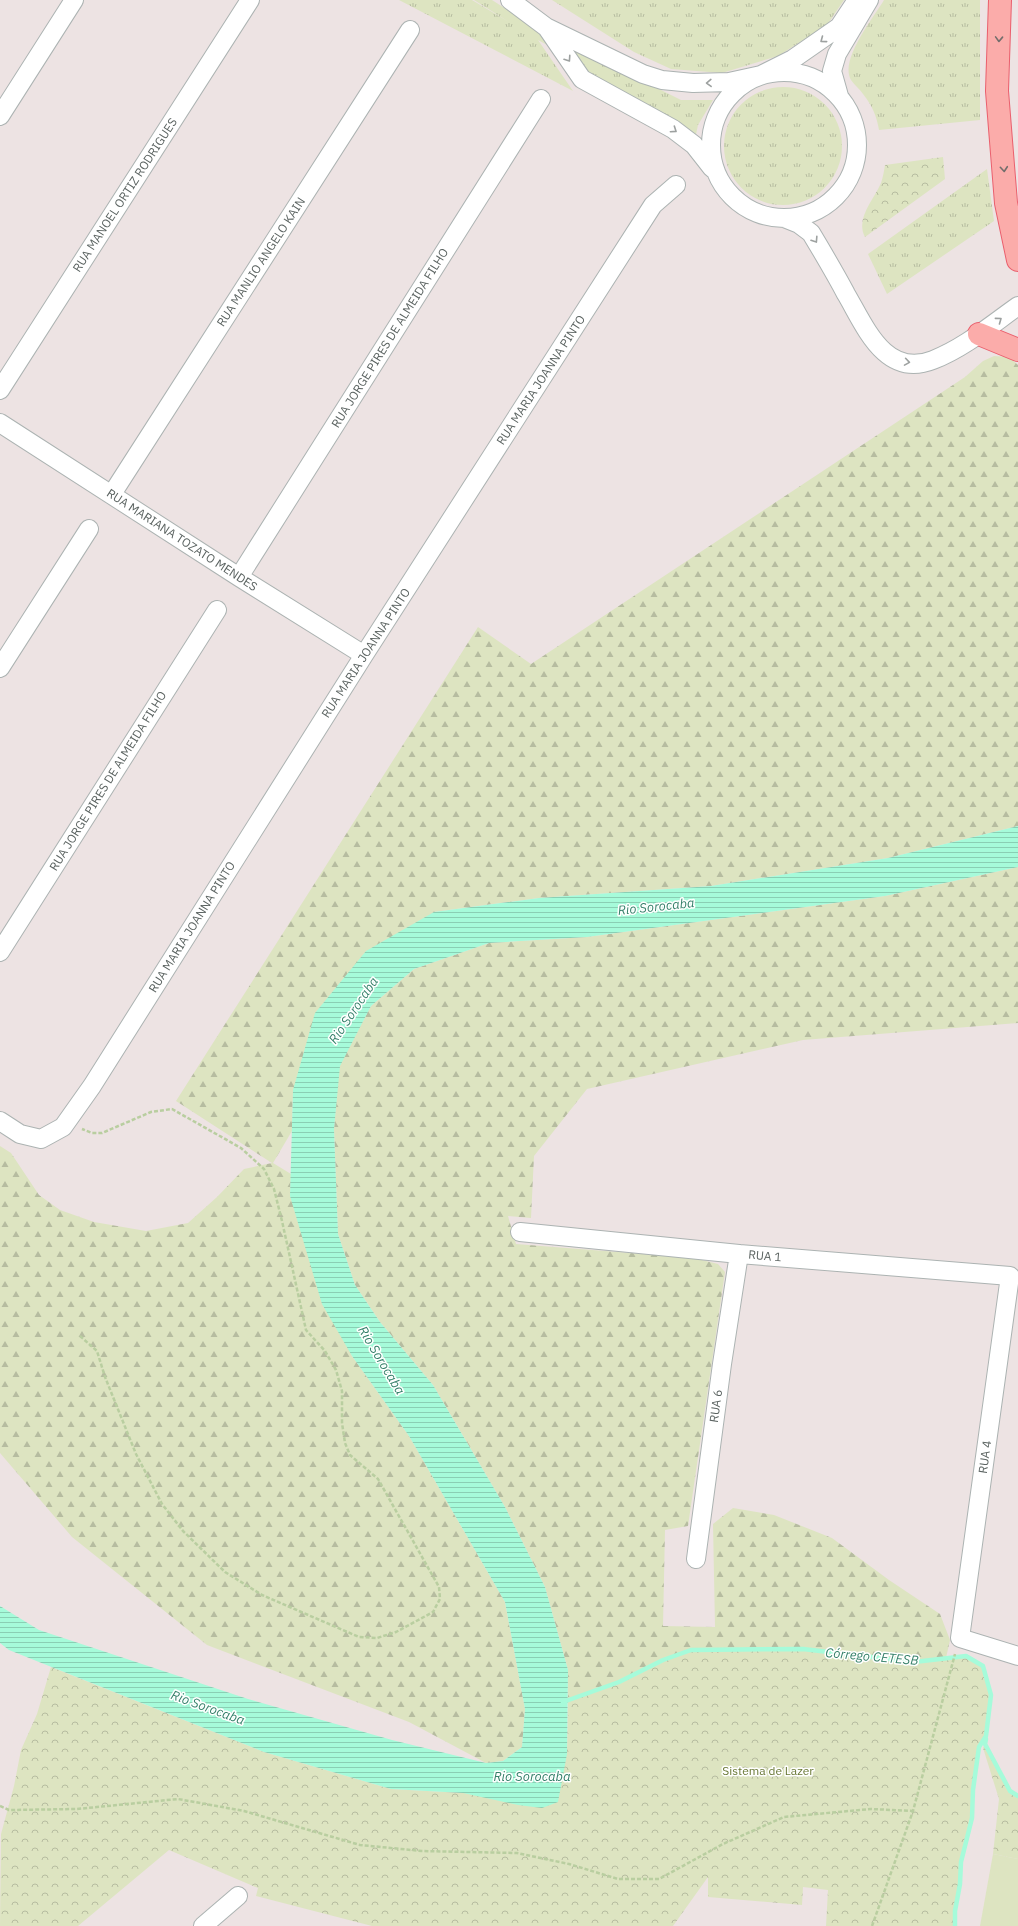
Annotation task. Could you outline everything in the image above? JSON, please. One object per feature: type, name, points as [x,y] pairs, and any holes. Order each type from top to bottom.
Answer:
[{"type":"main road","points":[[1000,0],[997,91],[1006,203],[1018,260]]},
{"type":"main road","points":[[979,334],[1018,350]]},
{"type":"street","points":[[0,116],[74,0]]},
{"type":"street","name":"RUA MANOEL ORTIZ RODRIGUES","points":[[0,390],[250,0]]},
{"type":"street","points":[[510,0],[546,27],[643,74],[662,80],[693,84],[730,82],[775,72],[803,73],[816,78],[839,96]]},
{"type":"street","points":[[718,177],[713,164],[711,150],[714,122],[727,98],[748,80],[793,59],[839,27],[857,0]]},
{"type":"street","points":[[546,27],[582,79],[674,129],[702,154],[725,189],[745,207],[771,217],[784,218],[811,213],[824,206],[839,192],[851,175],[855,162],[856,134],[850,114],[839,96],[832,71],[836,54],[869,0]]},
{"type":"street","name":"RUA MANLIO ANGELO KAIN","points":[[112,494],[410,30]]},
{"type":"street","name":"RUA JORGE PIRES DE ALMEIDA FILHO","points":[[239,577],[541,99]]},
{"type":"street","name":"RUA MARIA JOANNA PINTO","points":[[0,1121],[20,1134],[41,1139],[63,1127],[92,1086],[364,655],[653,205],[676,185]]},
{"type":"street","points":[[784,218],[800,224],[811,233],[874,343],[894,359],[906,363],[919,363],[932,360],[979,334],[1018,306]]},
{"type":"street","name":"RUA MARIANA TOZATO MENDES","points":[[0,423],[239,577],[364,655]]},
{"type":"street","points":[[0,668],[89,529]]},
{"type":"street","name":"RUA JORGE PIRES DE ALMEIDA FILHO","points":[[0,952],[217,610]]},
{"type":"street","name":"RUA 1","points":[[520,1232],[739,1254],[1010,1276]]},
{"type":"street","name":"RUA 6","points":[[696,1559],[722,1364],[739,1254]]},
{"type":"street","name":"RUA 4","points":[[958,1644],[1010,1276]]},
{"type":"street","points":[[958,1644],[1018,1656]]},
{"type":"street","points":[[203,1926],[238,1896]]},
{"type":"path","points":[[80,1336],[97,1351],[105,1377],[136,1454],[162,1504],[183,1531],[225,1572],[262,1595],[360,1636],[377,1638],[396,1632],[433,1612],[440,1599],[438,1587],[378,1479],[350,1455],[345,1443],[342,1423],[342,1391],[336,1370],[325,1351],[306,1330],[274,1189],[264,1169],[241,1148],[172,1109],[151,1112],[102,1133],[92,1133],[82,1129]]},
{"type":"path","points":[[872,1926],[913,1811],[958,1644]]},
{"type":"path","points":[[0,1806],[9,1810],[77,1809],[178,1799],[244,1811],[360,1845],[422,1851],[517,1852],[569,1864],[618,1879],[659,1879],[723,1844],[784,1817],[870,1809],[913,1811]]},
{"type":"green space","points":[[399,0],[472,0],[509,22],[474,0],[492,0],[533,26],[681,100],[713,100],[698,125],[695,139],[584,73],[575,60],[538,40],[573,91]]},
{"type":"green space","points":[[552,0],[844,0],[827,25],[778,56],[722,73],[671,69],[634,52]]},
{"type":"green space","points":[[884,0],[980,0],[980,120],[879,130],[877,120],[871,107],[862,92],[851,80],[849,72],[850,61],[859,39]]},
{"type":"green space","points":[[783,87],[794,88],[805,92],[816,97],[825,104],[832,113],[837,124],[841,135],[841,157],[837,168],[832,179],[825,188],[816,195],[805,200],[794,204],[783,205],[772,204],[761,200],[750,195],[741,188],[734,179],[729,168],[725,157],[724,146],[725,135],[729,124],[734,113],[741,104],[750,97],[761,92],[772,88]]},
{"type":"green space","points":[[943,157],[945,179],[865,237],[862,223],[867,209],[881,183],[885,165]]},
{"type":"green space","points":[[987,169],[994,221],[887,294],[868,254]]},
{"type":"green space","points":[[994,356],[1009,357],[1018,365],[1018,826],[888,858],[711,886],[539,898],[434,912],[293,1090],[292,1131],[273,1163],[291,1174],[290,1196],[352,1356],[409,1436],[505,1602],[525,1709],[522,1747],[503,1761],[486,1763],[409,1722],[207,1645],[72,1537],[0,1453],[0,1146],[11,1153],[39,1195],[60,1210],[94,1222],[146,1231],[188,1223],[217,1197],[244,1169],[272,1163],[176,1101],[478,627],[531,664],[965,377],[983,361]]},
{"type":"green space","points":[[1018,867],[1018,1023],[803,1040],[587,1089],[534,1156],[531,1218],[508,1216],[516,1244],[694,1258],[718,1264],[725,1272],[688,1526],[665,1530],[663,1626],[715,1627],[713,1524],[733,1508],[774,1515],[832,1538],[889,1580],[940,1614],[950,1640],[946,1658],[914,1662],[803,1649],[691,1650],[663,1660],[619,1682],[568,1700],[568,1670],[545,1587],[505,1507],[433,1385],[380,1322],[355,1285],[338,1234],[334,1129],[339,1066],[371,1006],[414,969],[489,943],[587,937],[885,896]]},
{"type":"green space","name":"Sistema de Lazer","points":[[803,1649],[914,1662],[966,1656],[983,1666],[991,1695],[986,1736],[979,1747],[973,1790],[972,1818],[961,1862],[960,1884],[955,1911],[955,1926],[826,1926],[828,1890],[803,1887],[802,1905],[708,1897],[708,1877],[673,1926],[372,1926],[256,1896],[258,1888],[169,1850],[78,1926],[0,1926],[1,1834],[14,1786],[21,1750],[37,1714],[51,1667],[264,1752],[391,1789],[463,1793],[567,1754],[568,1700],[619,1682],[663,1660],[691,1650]]},
{"type":"green space","points":[[985,1744],[1010,1791],[1018,1797],[1018,1859],[993,1854],[999,1799],[983,1748]]},
{"type":"green space","points":[[993,1854],[1018,1859],[1018,1926],[980,1926]]},
{"type":"water","name":"Rio Sorocaba","points":[[1018,826],[1018,867],[885,896],[587,937],[489,943],[414,969],[371,1006],[340,1066],[334,1129],[338,1234],[355,1285],[380,1322],[433,1385],[505,1507],[545,1587],[568,1670],[567,1754],[558,1802],[542,1808],[518,1805],[463,1793],[391,1789],[264,1752],[9,1650],[0,1643],[0,1606],[39,1630],[248,1699],[392,1740],[486,1763],[503,1761],[522,1747],[525,1709],[505,1602],[409,1436],[352,1356],[322,1304],[290,1196],[293,1090],[315,1013],[366,951],[434,912],[539,898],[711,886],[888,858]]},
{"type":"waterway","name":"Córrego CETESB","points":[[563,1702],[619,1682],[663,1660],[691,1650],[803,1649],[914,1662],[966,1656],[983,1666],[991,1695],[986,1736],[979,1747],[973,1790],[972,1818],[961,1862],[960,1884],[955,1911],[955,1926]]},
{"type":"waterway","points":[[986,1739],[985,1744],[1010,1791],[1018,1796]]}]
